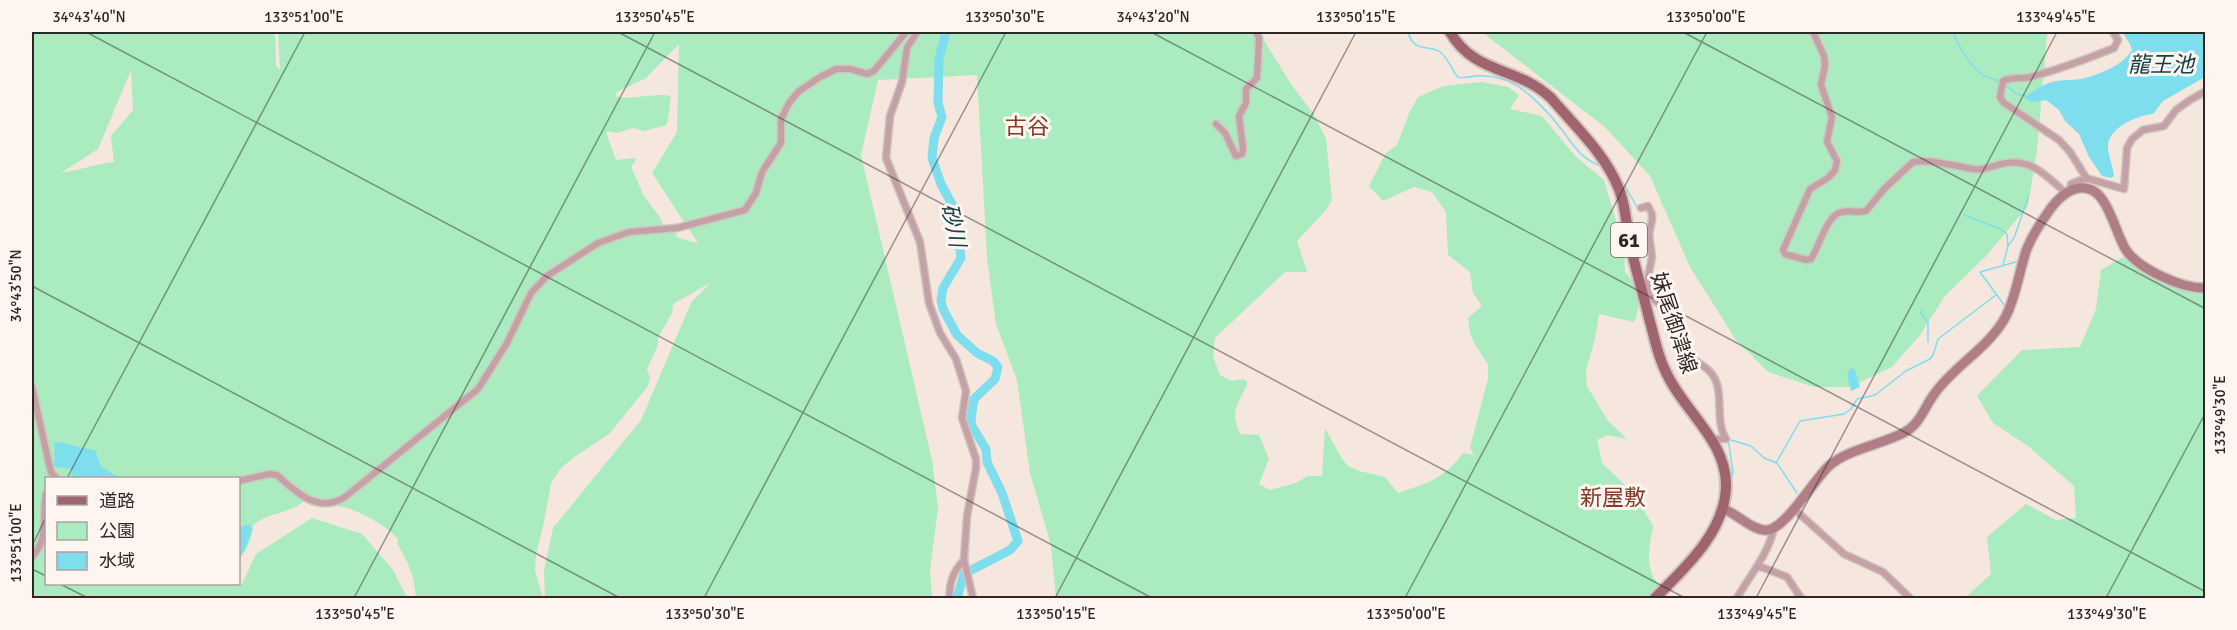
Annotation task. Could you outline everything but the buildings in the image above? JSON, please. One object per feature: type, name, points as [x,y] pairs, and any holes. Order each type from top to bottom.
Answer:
[{"type":"main road","name":"妹尾御津線","points":[[1450,32],[1464,51],[1480,63],[1516,75],[1542,89],[1606,165],[1620,190],[1629,241],[1646,295],[1664,368],[1677,393],[1712,439],[1725,473],[1724,509],[1708,538],[1655,598]]},
{"type":"street","points":[[240,481],[270,474],[277,475],[312,502],[323,504],[337,501],[345,496],[478,389],[507,343],[531,293],[547,276],[598,243],[629,232],[676,228],[745,210],[756,193],[762,172],[781,143],[781,118],[799,91],[836,69],[850,69],[867,74],[874,71],[906,32]]},
{"type":"street","points":[[916,32],[907,48],[902,82],[890,116],[886,158],[920,242],[929,303],[940,333],[956,359],[966,391],[962,418],[976,459],[968,516],[965,564],[973,598]]},
{"type":"street","points":[[1215,124],[1225,133],[1236,156],[1242,154],[1239,116],[1246,103],[1246,89],[1257,78],[1259,38],[1256,32]]},
{"type":"street","points":[[1813,32],[1824,56],[1825,64],[1821,85],[1832,117],[1827,142],[1836,161],[1835,170],[1828,178],[1810,189],[1783,250],[1785,254],[1806,260],[1811,259],[1834,214],[1866,211],[1913,162],[1957,165],[1976,170],[2012,162],[2024,163],[2034,166],[2068,192]]},
{"type":"street","points":[[2087,179],[2060,140],[2004,103],[2000,92],[2003,81],[2007,79],[2025,79],[2068,66],[2114,48],[2118,40],[2113,32]]},
{"type":"street","points":[[2068,192],[2074,182],[2087,179],[2124,189],[2127,148],[2132,139],[2143,130],[2164,126],[2176,111],[2205,91]]},
{"type":"street","points":[[1724,509],[1756,527],[1765,530],[1774,528],[1794,509],[1817,478],[1832,464],[1846,455],[1908,430],[1920,418],[1934,394],[1950,375],[1996,331],[2009,307],[2033,236],[2055,203],[2068,192],[2081,188],[2091,190],[2101,197],[2125,250],[2142,266],[2168,278],[2205,288]]},
{"type":"street","points":[[1641,208],[1648,206],[1652,214],[1648,234],[1652,244],[1652,257],[1646,295],[1660,307],[1679,338],[1681,347],[1705,366],[1717,384],[1721,423],[1726,439],[1712,439]]},
{"type":"street","points":[[32,387],[50,475]]},
{"type":"street","points":[[32,556],[43,541],[45,509]]},
{"type":"street","points":[[1794,509],[1844,554],[1883,572],[1910,598]]},
{"type":"street","points":[[1737,598],[1759,566],[1771,541],[1774,528]]},
{"type":"street","points":[[950,598],[952,580],[957,568],[965,564]]},
{"type":"street","points":[[1759,566],[1786,577],[1801,598]]},
{"type":"green space","points":[[32,32],[275,32],[276,65],[280,70],[278,32],[1259,32],[1291,84],[1313,113],[1326,139],[1332,200],[1325,211],[1297,241],[1307,272],[1285,272],[1215,338],[1213,357],[1220,375],[1232,381],[1243,379],[1247,381],[1236,409],[1235,420],[1240,434],[1259,435],[1269,459],[1259,484],[1270,490],[1296,483],[1308,476],[1322,476],[1325,428],[1348,466],[1385,477],[1398,493],[1435,479],[1449,469],[1463,453],[1474,455],[1470,447],[1488,379],[1488,364],[1470,333],[1468,318],[1482,306],[1473,293],[1470,272],[1448,255],[1446,212],[1432,192],[1414,187],[1383,201],[1369,186],[1386,153],[1397,145],[1418,97],[1444,86],[1482,82],[1508,87],[1519,95],[1510,109],[1542,116],[1575,156],[1604,180],[1624,248],[1625,272],[1636,289],[1638,309],[1634,322],[1599,314],[1586,370],[1587,386],[1608,421],[1627,439],[1607,435],[1597,440],[1602,463],[1635,495],[1653,526],[1649,565],[1659,585],[1647,598],[1056,598],[1051,545],[1030,473],[1017,380],[996,324],[987,258],[977,75],[878,80],[861,155],[932,460],[938,508],[930,570],[932,598],[545,598],[544,571],[553,528],[641,420],[691,303],[710,283],[673,304],[672,313],[658,338],[658,345],[647,369],[650,378],[648,386],[610,433],[561,468],[551,483],[536,554],[535,571],[543,598],[416,598],[410,569],[397,543],[398,539],[393,534],[370,518],[352,510],[337,506],[317,505],[305,500],[293,508],[253,525],[249,544],[240,558],[240,477],[45,477],[45,585],[240,585],[256,554],[312,518],[362,534],[393,570],[407,598],[32,598]],"holes":[[[679,44],[677,132],[652,173],[698,243],[678,238],[674,231],[662,223],[644,196],[631,167],[636,160],[634,158],[616,160],[607,135],[607,131],[617,133],[633,128],[644,131],[666,125],[671,96],[629,98],[615,96],[617,92],[646,78]],[[131,70],[133,110],[111,136],[114,162],[61,173],[98,149]]]},
{"type":"green space","points":[[1482,32],[2050,32],[2047,35],[2037,150],[2028,206],[1986,256],[1945,296],[1920,335],[1892,367],[1850,387],[1814,387],[1768,372],[1736,340],[1690,267],[1650,176],[1606,128]]},
{"type":"green space","points":[[2123,257],[2144,273],[2205,294],[2205,598],[1965,598],[1991,574],[1987,537],[2026,504],[2056,520],[2076,518],[2074,486],[2028,446],[1993,423],[1977,396],[2022,350],[2080,347],[2096,309],[2101,270]]},
{"type":"water","name":"龍王池","points":[[2122,32],[2205,32],[2205,77],[2163,101],[2153,114],[2132,120],[2112,134],[2108,147],[2114,176],[2111,178],[2102,176],[2089,157],[2079,134],[2065,121],[2059,110],[2046,100],[2031,102],[2024,98],[2048,83],[2085,78],[2105,71],[2123,60],[2132,50]]},
{"type":"water","points":[[1851,368],[1855,370],[1860,387],[1851,391],[1847,375]]},
{"type":"water","points":[[58,442],[97,451],[101,466],[118,477],[70,477],[72,469],[55,467],[55,445],[53,444]]},
{"type":"water","points":[[250,525],[252,529],[240,556],[240,527]]},
{"type":"waterway","name":"砂川","points":[[946,32],[939,59],[938,103],[942,117],[934,138],[932,158],[941,184],[955,210],[961,258],[943,288],[941,300],[943,309],[957,335],[977,353],[993,361],[998,367],[995,379],[974,399],[971,419],[972,426],[986,449],[987,462],[1002,493],[1018,541],[1010,550],[964,574],[957,598]]},
{"type":"waterway","points":[[1408,32],[1418,46],[1440,52],[1458,77],[1495,77],[1519,87],[1546,111],[1583,156],[1601,166]]},
{"type":"waterway","points":[[1953,32],[1973,66],[1985,76],[2001,82]]},
{"type":"waterway","points":[[2005,84],[2016,94],[2027,96]]},
{"type":"waterway","points":[[1618,174],[1637,207],[1640,206]]},
{"type":"waterway","points":[[2003,265],[2008,246],[2014,238],[2028,198]]},
{"type":"waterway","points":[[1964,215],[2001,229],[2007,234],[2008,246]]},
{"type":"waterway","points":[[2005,306],[1980,272],[2019,261]]},
{"type":"waterway","points":[[1776,463],[1800,421],[1844,414],[1851,409],[1857,399],[1875,395],[1906,371],[1930,359],[1938,339],[1996,295]]},
{"type":"waterway","points":[[1922,308],[1921,313],[1928,323],[1928,342]]},
{"type":"waterway","points":[[1677,331],[1681,340]]},
{"type":"waterway","points":[[1688,351],[1706,364]]},
{"type":"waterway","points":[[1728,438],[1733,472],[1731,480]]},
{"type":"waterway","points":[[1731,440],[1751,446],[1764,458],[1777,463],[1797,493]]},
{"type":"district","name":"古谷","points":[[1027,126]]},
{"type":"district","name":"新屋敷","points":[[1613,497]]}]
